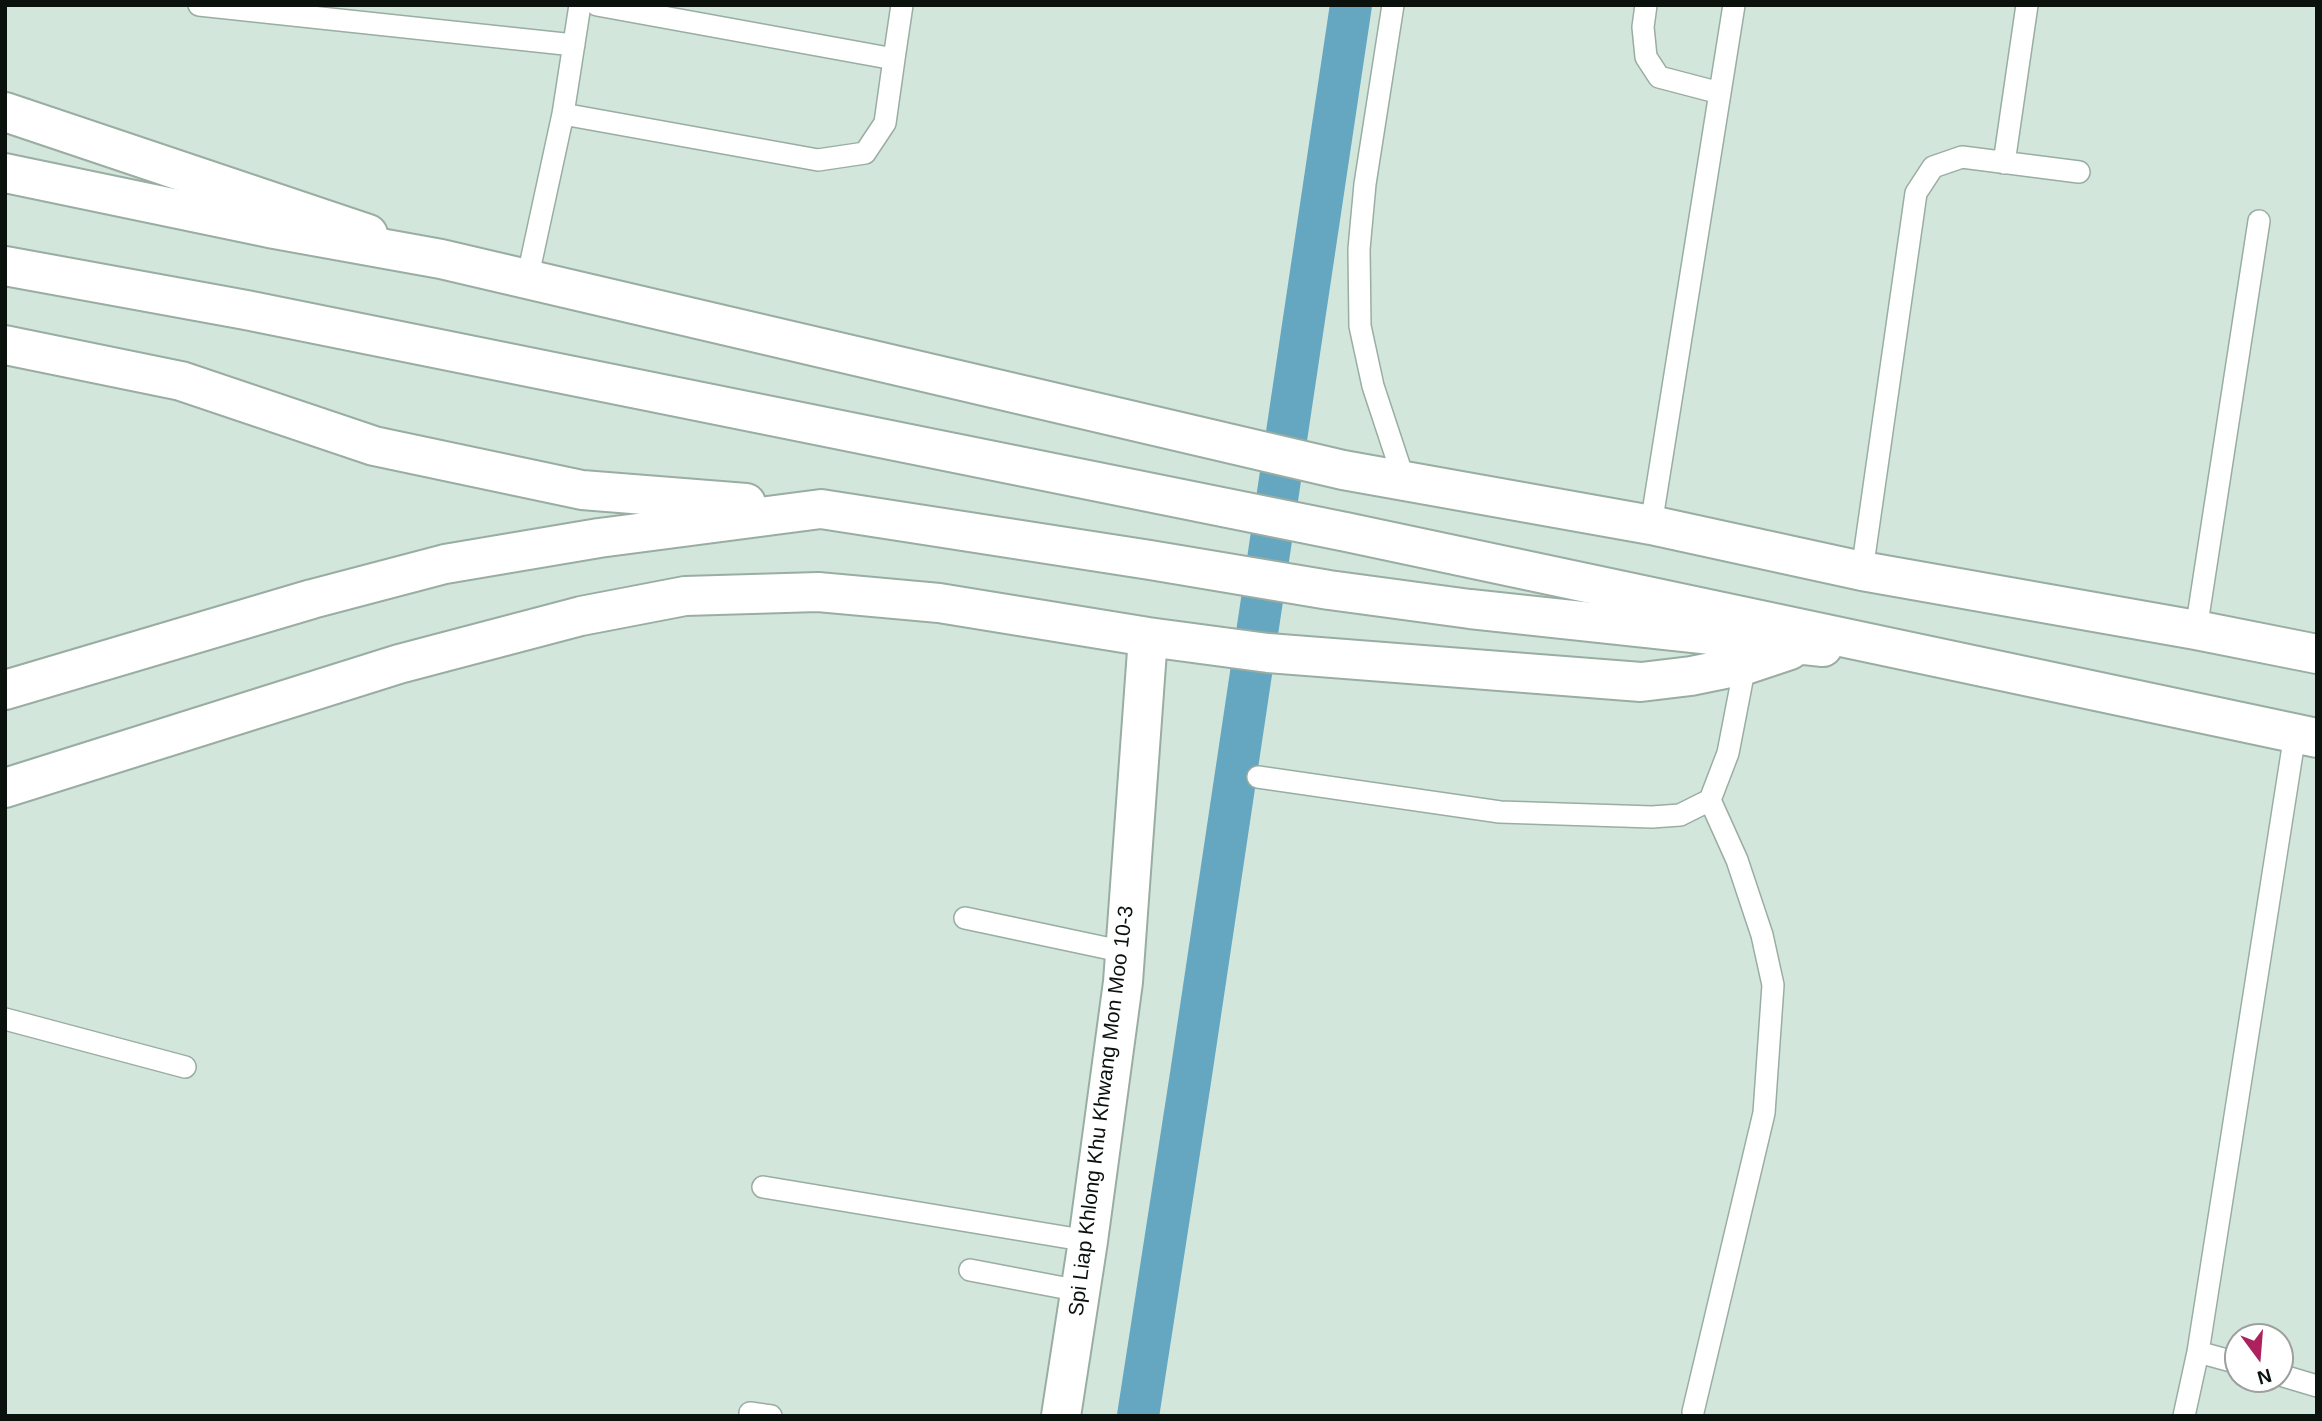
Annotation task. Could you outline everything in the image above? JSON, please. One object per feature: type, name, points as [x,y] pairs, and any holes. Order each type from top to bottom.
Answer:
[{"type":"main road","points":[[5,113],[441,259]]},
{"type":"main road","points":[[5,173],[269,228],[441,259],[1343,470],[1651,525],[1862,570],[2317,654]]},
{"type":"main road","points":[[5,266],[246,310],[1346,532],[2306,736]]},
{"type":"main road","points":[[5,345],[181,381],[374,446],[582,490],[821,509],[1470,610],[1961,662]]},
{"type":"main road","points":[[5,690],[312,599],[445,564],[598,538],[821,509]]},
{"type":"main road","points":[[5,788],[399,664],[581,616],[685,596],[818,592],[939,603],[1148,637],[1268,653],[1641,682],[1691,676],[1745,665],[1803,645]]},
{"type":"main road","name":"Spi Liap Khlong Khu Khwang Mon Moo 10-3","points":[[1061,1416],[1088,1241],[1125,952],[1148,637]]},
{"type":"lane","points":[[199,5],[574,45]]},
{"type":"lane","points":[[527,280],[563,114],[580,5]]},
{"type":"lane","points":[[597,5],[894,59]]},
{"type":"lane","points":[[563,114],[818,160],[865,153],[885,123],[902,5]]},
{"type":"lane","points":[[1393,5],[1365,184],[1359,249],[1360,326],[1373,386],[1404,481]]},
{"type":"lane","points":[[1646,5],[1643,27],[1646,57],[1659,78],[1720,93]]},
{"type":"lane","points":[[1651,525],[1734,5]]},
{"type":"lane","points":[[2004,163],[2027,5]]},
{"type":"lane","points":[[1862,570],[1916,193],[1933,167],[1962,157],[2079,172]]},
{"type":"lane","points":[[2196,630],[2259,221]]},
{"type":"lane","points":[[1258,776],[1500,812],[1651,817],[1680,815],[1710,800],[1728,753],[1745,665]]},
{"type":"lane","points":[[2185,1416],[2306,736]]},
{"type":"lane","points":[[1693,1412],[1764,1114],[1773,985],[1762,934],[1737,860],[1710,800]]},
{"type":"lane","points":[[965,918],[1125,952]]},
{"type":"lane","points":[[5,1019],[185,1067]]},
{"type":"lane","points":[[763,1187],[1088,1241]]},
{"type":"lane","points":[[970,1270],[1080,1291]]},
{"type":"lane","points":[[2198,1352],[2224,1359]]},
{"type":"lane","points":[[2294,1379],[2317,1386]]},
{"type":"waterway","points":[[1138,1416],[1351,5]]}]
